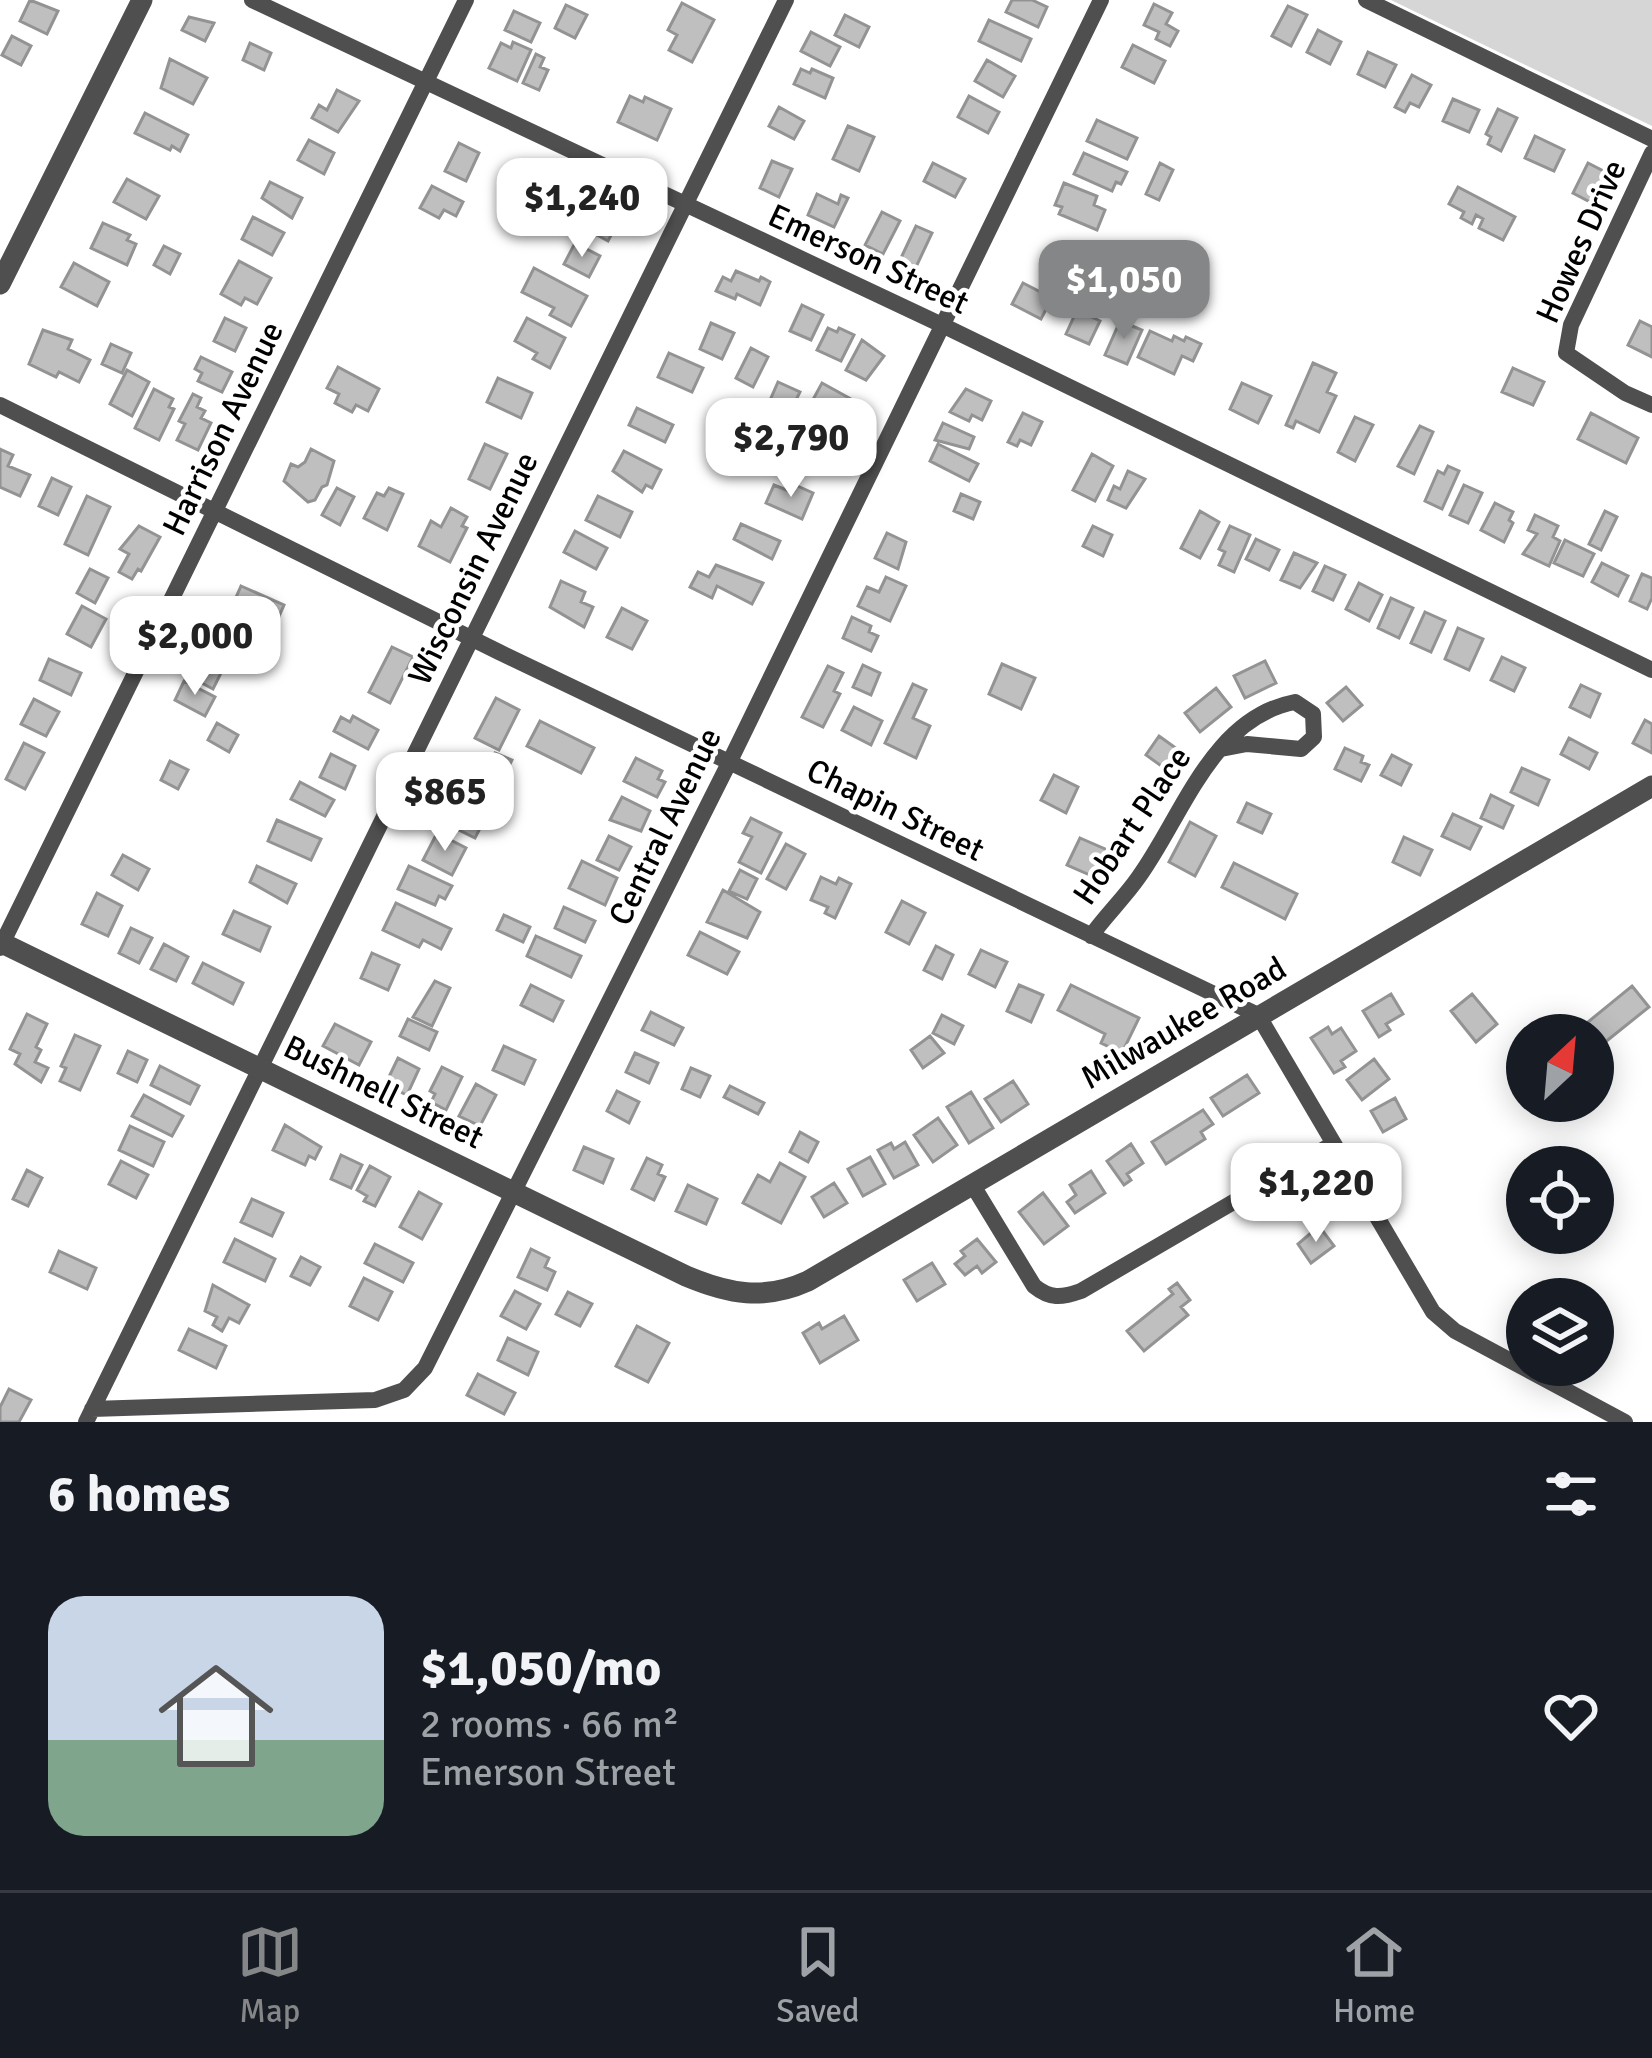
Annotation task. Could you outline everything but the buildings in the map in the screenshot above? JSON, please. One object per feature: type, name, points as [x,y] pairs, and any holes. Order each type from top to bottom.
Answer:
[{"type":"street","points":[[0,284],[142,0]]},
{"type":"street","name":"Emerson Street","points":[[252,0],[942,325],[1652,670]]},
{"type":"street","name":"Harrison Avenue","points":[[1,944],[466,0]]},
{"type":"street","name":"Wisconsin Avenue","points":[[89,1416],[785,0]]},
{"type":"street","name":"Central Avenue","points":[[89,1416],[375,1400],[404,1390],[424,1368],[729,763],[1101,0]]},
{"type":"street","points":[[1366,0],[1652,139]]},
{"type":"street","name":"Howes Drive","points":[[1652,153],[1570,325],[1566,353],[1625,394],[1652,405]]},
{"type":"street","name":"Chapin Street","points":[[0,405],[471,638],[1258,1015]]},
{"type":"street","name":"Hobart Place","points":[[1091,936],[1139,876],[1207,760],[1266,712],[1295,702],[1313,714],[1314,737],[1301,749],[1247,744],[1221,749]]},
{"type":"street","name":"Milwaukee Road","points":[[741,1294],[782,1293],[808,1281],[1652,785]]},
{"type":"street","name":"Bushnell Street","points":[[1,944],[686,1276],[741,1294]]},
{"type":"street","points":[[1258,1015],[1433,1312],[1455,1331],[1625,1422]]},
{"type":"street","points":[[972,1184],[1034,1286],[1053,1297],[1081,1291],[1333,1144]]},
{"type":"shaded area","points":[[1391,0],[1652,0],[1652,126]]}]
